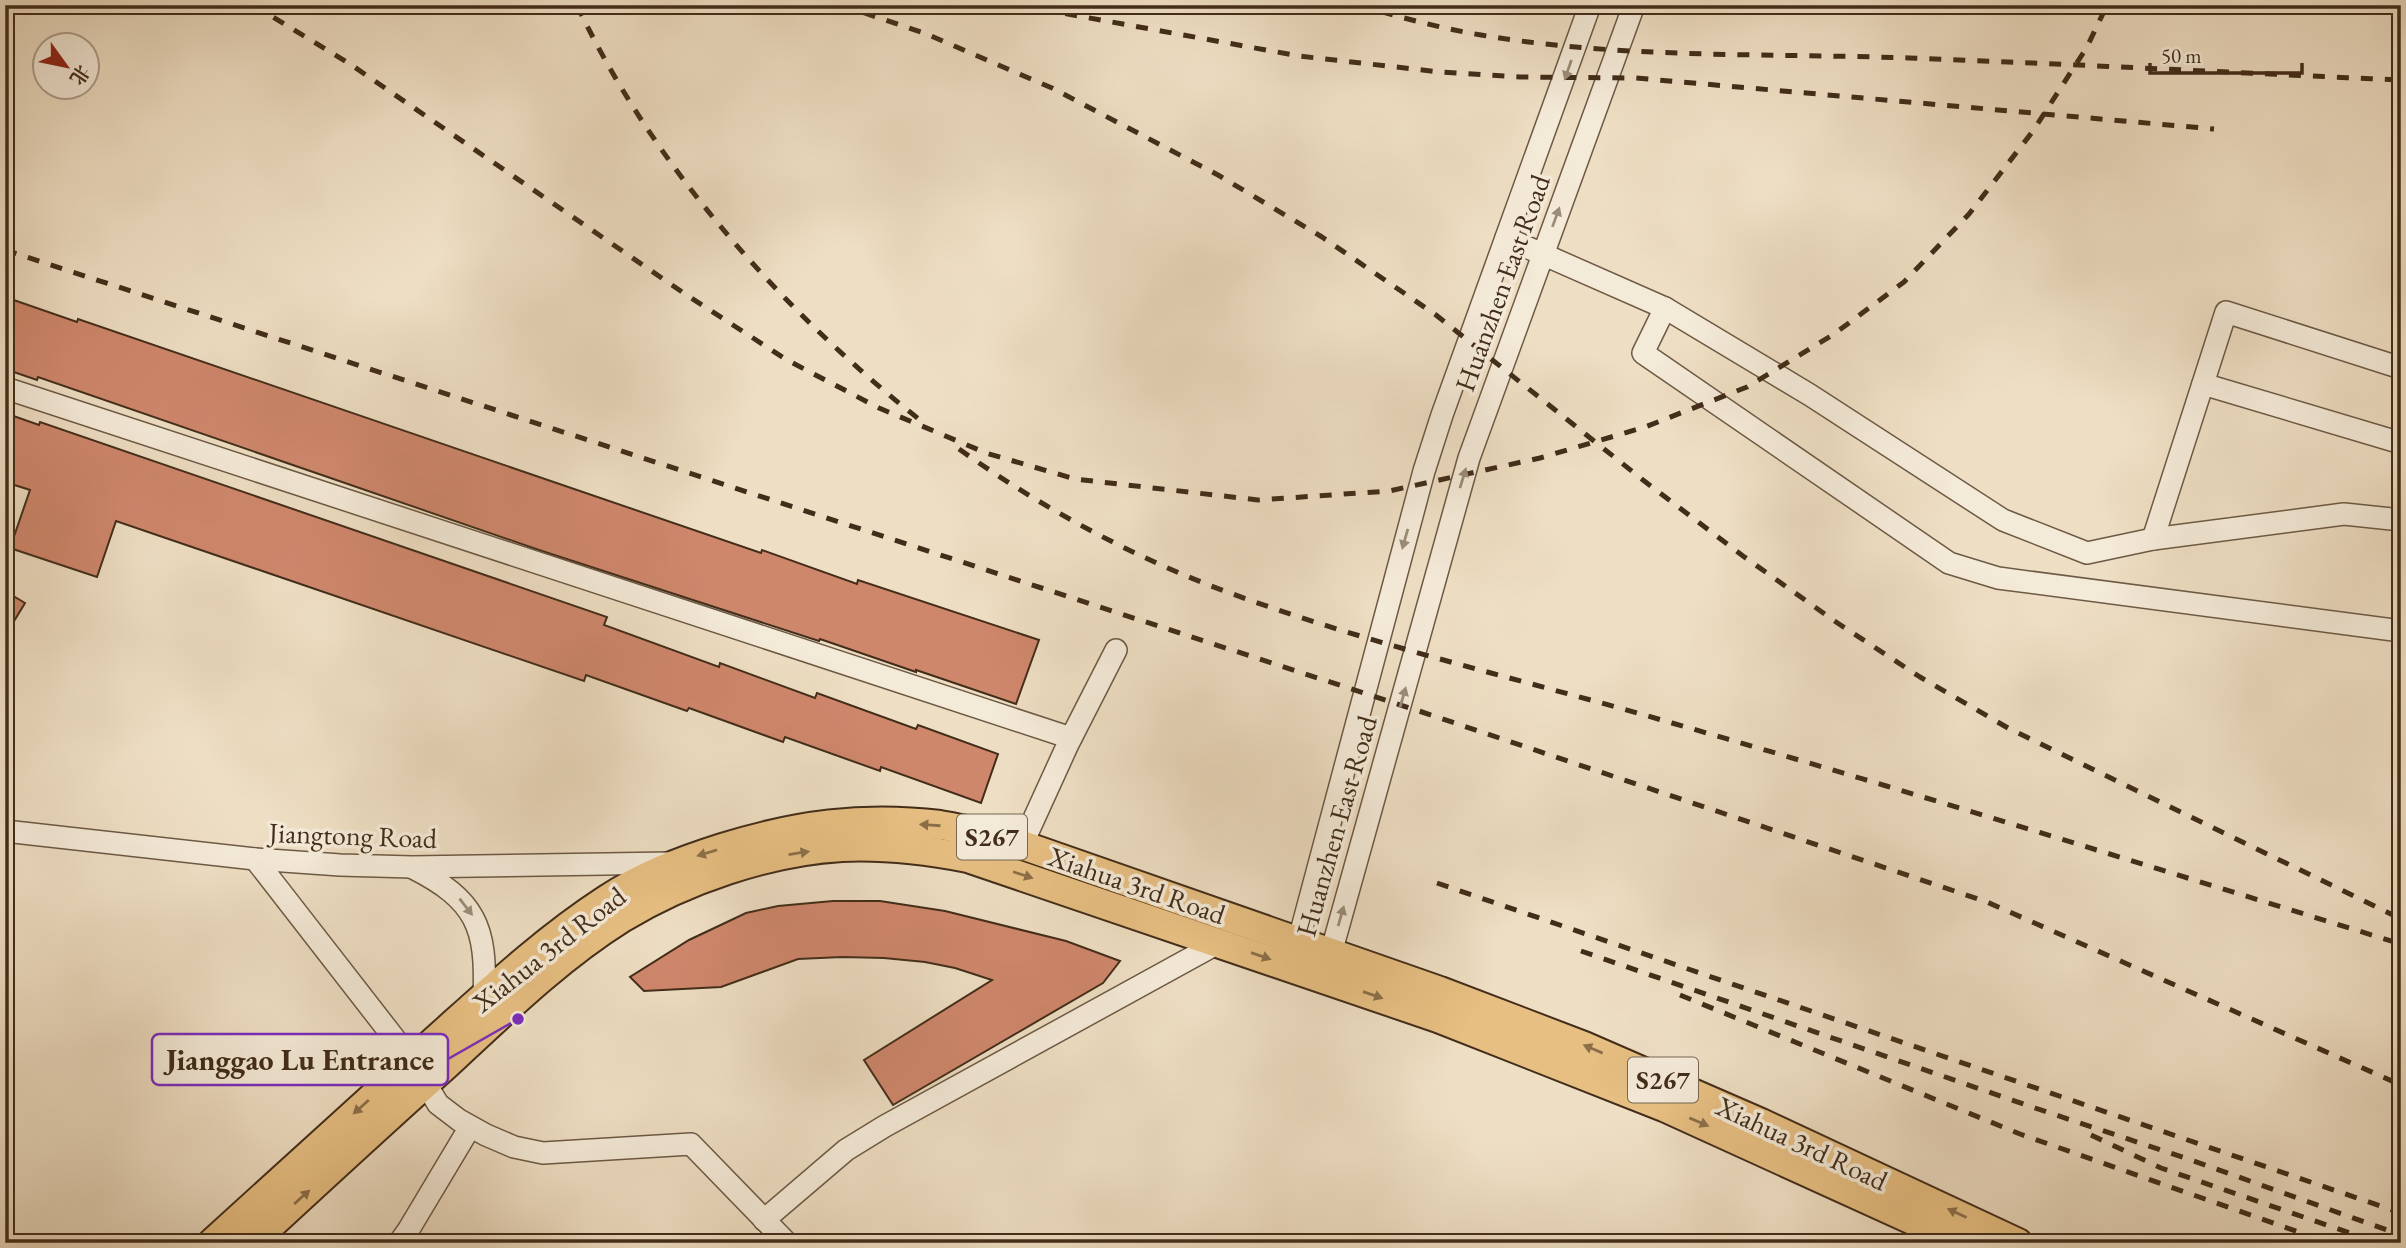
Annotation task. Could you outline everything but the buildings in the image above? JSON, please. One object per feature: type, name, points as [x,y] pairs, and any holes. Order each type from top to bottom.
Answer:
[{"type":"main road","name":"Xiahua 3rd Road","points":[[251,1243],[418,1072],[484,996],[542,947],[606,900],[681,874],[776,832],[822,824],[861,822],[940,825],[1022,845],[1514,1018],[1630,1065],[1986,1236],[2018,1243]]},
{"type":"main road","name":"Xiahua 3rd Road","points":[[212,1243],[418,1072],[589,941],[640,908],[681,874],[747,865],[818,849],[878,847],[922,849],[1006,869],[1438,1018],[1615,1086],[1964,1243]]},
{"type":"street","name":"Huanzhen East Road","points":[[1590,5],[1424,471],[1298,943],[1308,973],[1331,953],[1469,458],[1633,5]]},
{"type":"street","points":[[1506,239],[1665,309],[1810,395],[2003,520],[2087,553],[2153,539],[2344,514],[2401,520]]},
{"type":"street","points":[[1665,309],[1643,353],[1949,563],[1998,578],[2401,631]]},
{"type":"street","points":[[2153,539],[2226,312],[2401,368]]},
{"type":"street","points":[[2203,384],[2401,443]]},
{"type":"street","points":[[5,388],[1071,738]]},
{"type":"street","points":[[1022,845],[1071,738],[1116,650]]},
{"type":"street","name":"Jiangtong Road","points":[[5,831],[255,859],[412,867],[681,874]]},
{"type":"street","points":[[255,859],[418,1072],[438,1104],[470,1126],[514,1147],[543,1153],[691,1144],[787,1243]]},
{"type":"street","points":[[412,867],[441,883],[462,901],[475,919],[486,964],[484,996]]},
{"type":"street","points":[[764,1220],[846,1150],[875,1132],[1220,942]]},
{"type":"street","points":[[399,1243],[470,1126]]},
{"type":"railway","points":[[253,5],[350,64],[685,294],[787,360],[879,408],[986,453],[1075,479],[1258,500],[1389,491],[1540,458],[1645,427],[1747,387],[1834,334],[1904,282],[1969,214],[2033,131],[2087,47],[2107,5]]},
{"type":"railway","points":[[577,5],[643,122],[682,178],[725,232],[819,332],[920,420]]},
{"type":"railway","points":[[841,5],[924,33],[1052,88],[1218,175],[1322,237],[1436,315],[1743,556],[1920,677],[2008,728],[2401,919]]},
{"type":"railway","points":[[1018,5],[1299,56],[1440,72],[1520,77],[1636,78],[2214,129]]},
{"type":"railway","points":[[1358,5],[1465,32],[1534,43],[1641,52],[1970,60],[2401,80]]},
{"type":"railway","points":[[5,250],[1422,712],[1987,902],[2401,1085]]},
{"type":"railway","points":[[959,449],[1056,511],[1124,548],[1194,579],[1284,612],[1394,646],[1617,707],[1855,777],[2401,944]]},
{"type":"railway","points":[[1437,883],[2401,1213]]},
{"type":"railway","points":[[1581,951],[2191,1160],[2401,1235]]},
{"type":"railway","points":[[1680,995],[2020,1134],[2330,1243]]},
{"type":"railway","points":[[2091,1135],[2161,1168],[2379,1243]]},
{"type":"place","name":"Jianggao Lu Entrance","points":[[518,1019]]}]
